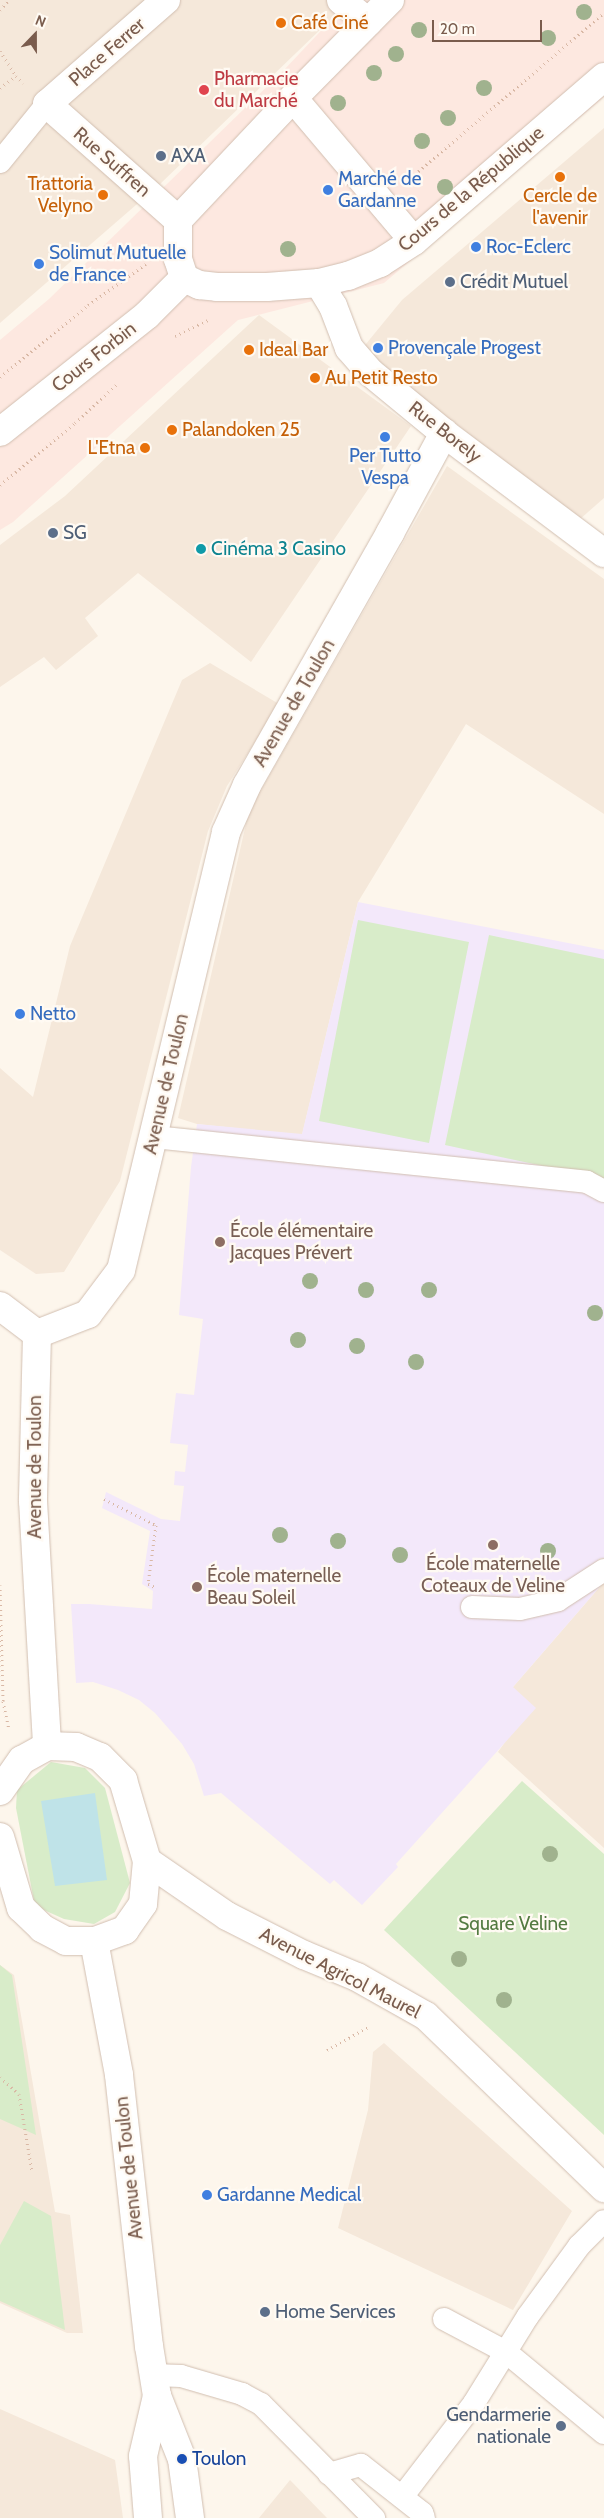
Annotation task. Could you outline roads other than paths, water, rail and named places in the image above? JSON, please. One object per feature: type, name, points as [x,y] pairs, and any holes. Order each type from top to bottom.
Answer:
[{"type":"street","name":"Place Ferrer","points":[[47,104],[166,0]]},
{"type":"street","points":[[341,0],[368,22]]},
{"type":"street","points":[[181,266],[178,220],[293,98],[390,0]]},
{"type":"street","name":"Cours de la République","points":[[181,266],[200,285],[267,287],[319,283],[348,276],[380,263],[414,241],[604,77]]},
{"type":"street","points":[[293,98],[414,241]]},
{"type":"street","name":"Rue Suffren","points":[[47,104],[178,220]]},
{"type":"street","name":"Cours Forbin","points":[[0,432],[147,315],[181,266]]},
{"type":"street","name":"Rue Borely","points":[[319,283],[333,306],[349,348],[371,373],[444,433],[602,546]]},
{"type":"street","name":"Avenue de Toulon","points":[[47,1746],[33,1500],[37,1334],[88,1314],[121,1270],[226,832],[247,785],[444,433]]},
{"type":"street","points":[[0,1306],[37,1334]]},
{"type":"street","points":[[0,1789],[22,1760],[47,1746],[76,1747],[100,1757],[123,1780],[147,1861],[143,1904],[125,1930],[94,1941],[66,1941],[42,1928],[20,1908],[0,1837]]},
{"type":"street","name":"Avenue Agricol Maurel","points":[[147,1861],[227,1916],[304,1955],[357,1977],[426,2016],[604,2188]]},
{"type":"street","name":"Avenue de Toulon","points":[[94,1941],[119,2075],[156,2386],[182,2459],[190,2518]]},
{"type":"street","name":"Avenue de Toulon","points":[[148,2518],[143,2456],[156,2386]]},
{"type":"lane","points":[[0,162],[47,104]]},
{"type":"lane","points":[[154,1136],[587,1182],[604,1191]]},
{"type":"lane","points":[[472,1607],[520,1609],[558,1600],[604,1570]]},
{"type":"lane","points":[[402,2497],[474,2403],[506,2352],[579,2246],[604,2221]]},
{"type":"lane","points":[[444,2319],[506,2352],[604,2433]]},
{"type":"lane","points":[[156,2386],[181,2376],[242,2394],[261,2404],[374,2518]]},
{"type":"lane","points":[[329,2474],[361,2465],[422,2513],[424,2518]]},
{"type":"water","points":[[95,1793],[107,1880],[55,1886],[41,1801]]},
{"type":"place","name":"Café Ciné","points":[[281,23]]},
{"type":"place","name":"Pharmacie du Marché","points":[[204,90]]},
{"type":"place","name":"AXA","points":[[161,156]]},
{"type":"place","name":"Cercle de l'avenir","points":[[560,177]]},
{"type":"place","name":"Marché de Gardanne","points":[[328,190]]},
{"type":"place","name":"Trattoria Velyno","points":[[103,195]]},
{"type":"place","name":"Roc-Eclerc","points":[[476,247]]},
{"type":"place","name":"Solimut Mutuelle de France","points":[[39,264]]},
{"type":"place","name":"Crédit Mutuel","points":[[450,282]]},
{"type":"place","name":"Provençale Progest","points":[[378,348]]},
{"type":"place","name":"Ideal Bar","points":[[249,350]]},
{"type":"place","name":"Au Petit Resto","points":[[315,378]]},
{"type":"place","name":"Palandoken 25","points":[[172,430]]},
{"type":"place","name":"Per Tutto Vespa","points":[[385,437]]},
{"type":"place","name":"L'Etna","points":[[145,448]]},
{"type":"place","name":"SG","points":[[53,533]]},
{"type":"place","name":"Cinéma 3 Casino","points":[[201,549]]},
{"type":"place","name":"Netto","points":[[20,1014]]},
{"type":"place","name":"École élémentaire Jacques Prévert","points":[[220,1242]]},
{"type":"place","name":"École maternelle Coteaux de Veline","points":[[493,1545]]},
{"type":"place","name":"École maternelle Beau Soleil","points":[[197,1587]]},
{"type":"place","name":"Gardanne Medical","points":[[207,2195]]},
{"type":"place","name":"Home Services","points":[[265,2312]]},
{"type":"place","name":"Gendarmerie nationale","points":[[561,2426]]},
{"type":"place","name":"Toulon","points":[[182,2459]]},
{"type":"park label","name":"Square Veline","points":[[513,1924]]}]
